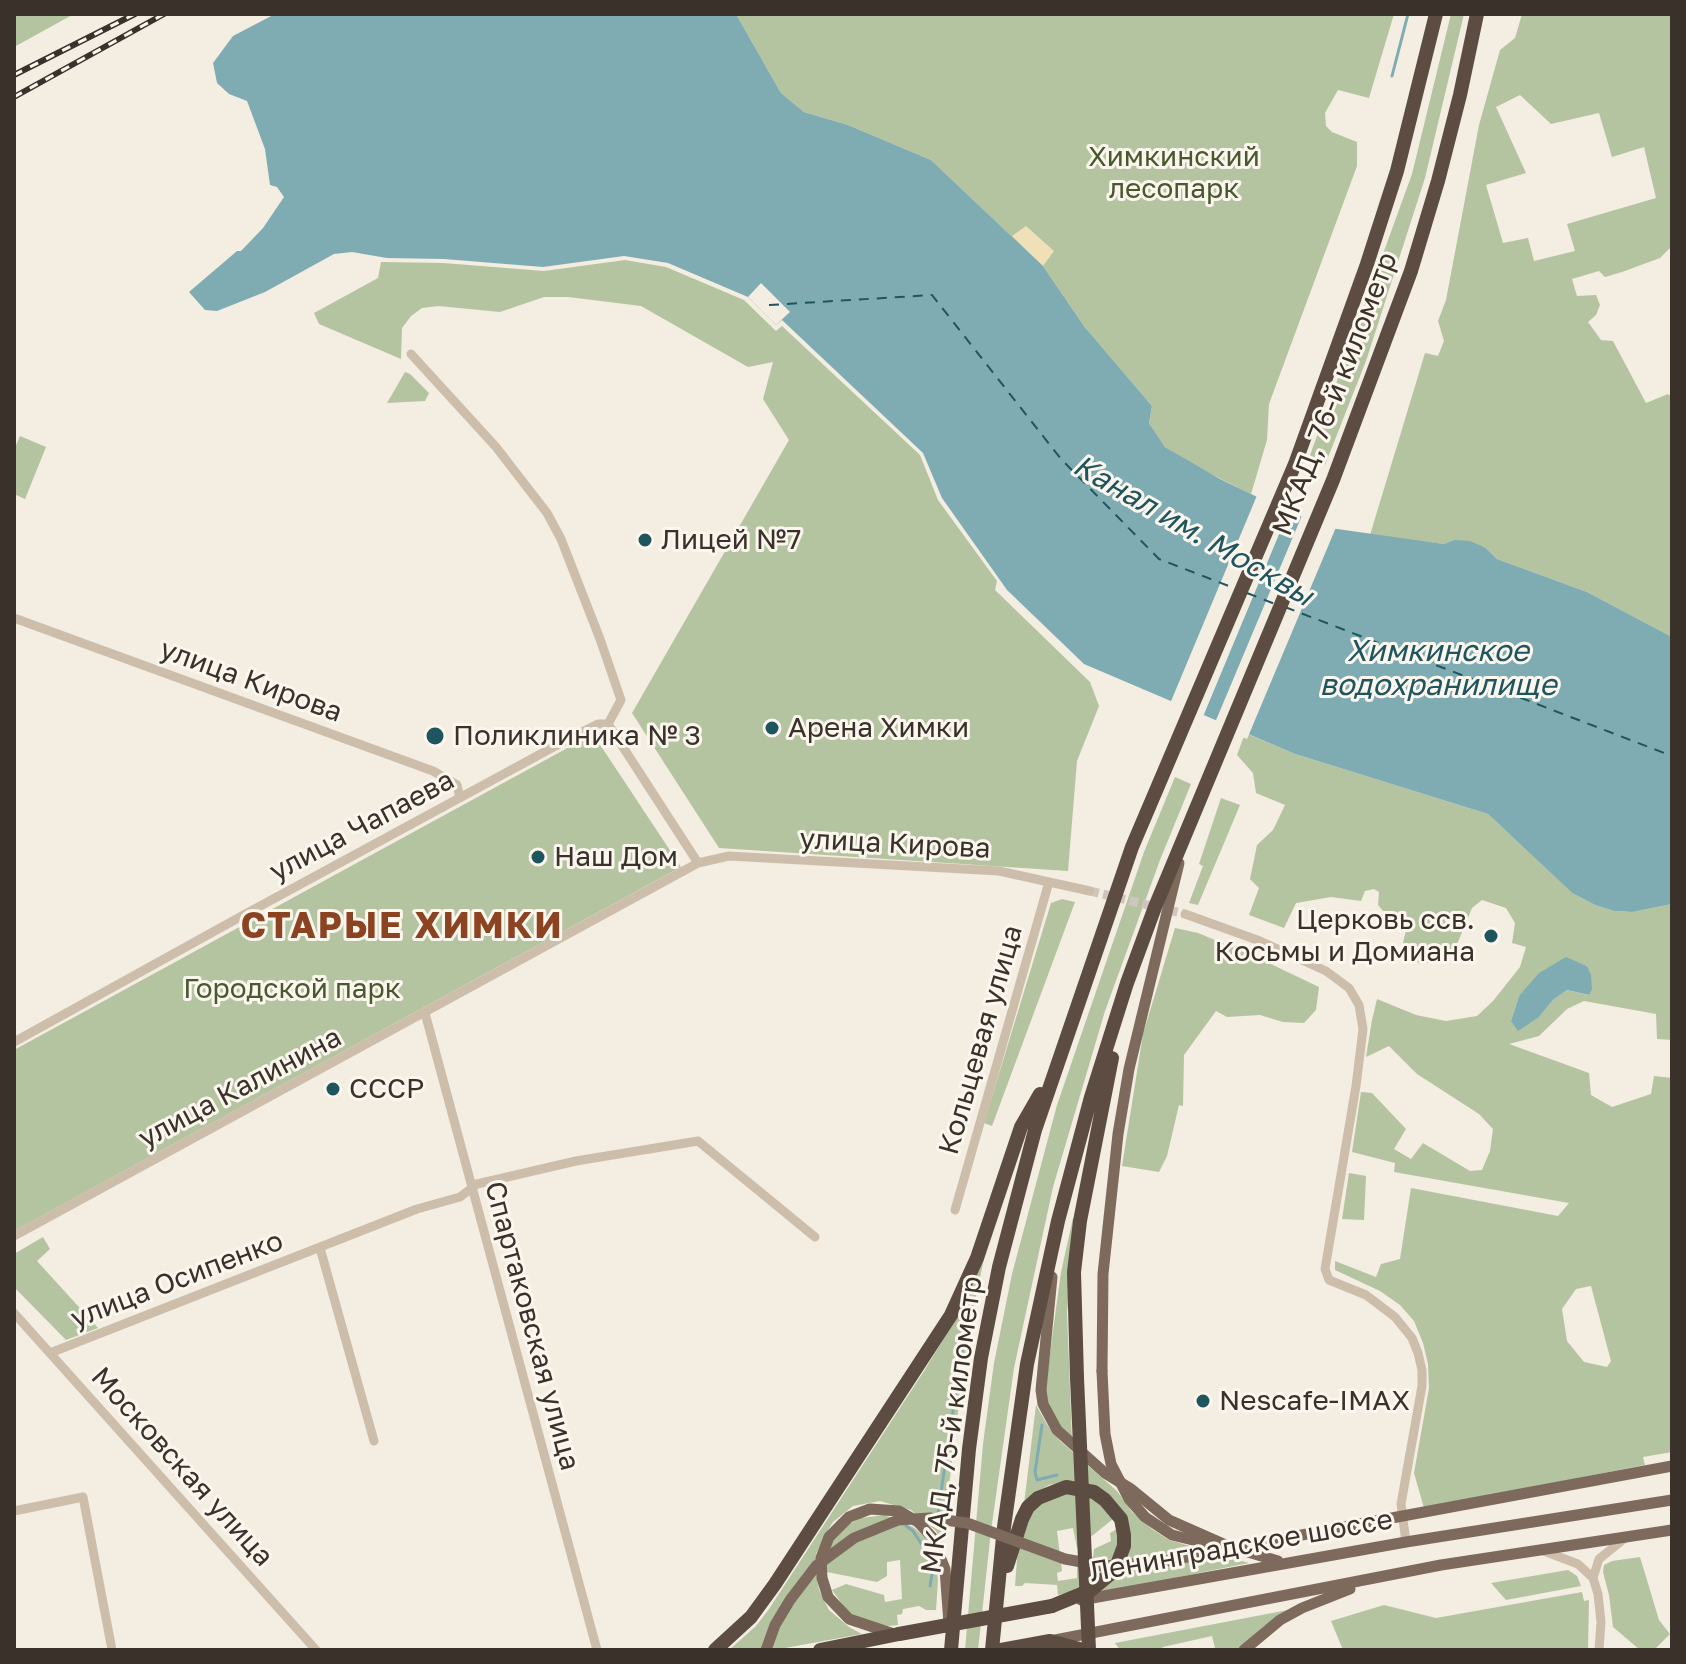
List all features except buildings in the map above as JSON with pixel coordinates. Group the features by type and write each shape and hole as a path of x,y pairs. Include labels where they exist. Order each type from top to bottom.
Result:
{"highway":[{"name":"МКАД, 76-й километр","path":"1054,1070 1132,847 1295,464 1397,171 1436,14"},
{"name":"МКАД, 76-й километр","path":"1058,1221 1091,1097 1127,983 1192,813 1333,480 1377,366 1415,256 1457,109 1477,14"},
{"path":"1089,1650 1074,1272 1080,1221 1127,983"},
{"path":"715,1650 737,1632 770,1592 951,1315 977,1258 1021,1127 1054,1070"},
{"name":"МКАД, 75-й километр","path":"951,1650 969,1449 981,1358 999,1267 1054,1070"},
{"path":"992,1650 1025,1379 1058,1221"},
{"path":"995,1609 1016,1533 1028,1507 1051,1491 1066,1487 1094,1492 1115,1509 1122,1522 1124,1546 1115,1570 1107,1579 1091,1590 1052,1606"},
{"name":"Ленинградское шоссе","path":"820,1650 1052,1606"},
{"path":"1050,1641 1083,1650"},
{"name":"Ленинградское шоссе","path":"1001,1650 1050,1641"}],"main road":[{"path":"1192,813 1146,993 1118,1134 1103,1274 1105,1434 1111,1464 1129,1499 1155,1525 1188,1540 1239,1547"},
{"path":"1058,1221 1041,1390 1048,1417 1080,1452 1169,1520 1228,1546 1287,1563"},
{"path":"766,1650 775,1625 816,1566 854,1538 898,1520 930,1518 959,1522 1065,1559 1104,1566 1166,1561 1672,1466"},
{"name":"Ленинградское шоссе","path":"1052,1606 1406,1542 1672,1500"},
{"path":"899,1634 876,1630 849,1619 834,1605 824,1587 820,1567 829,1537 849,1517 870,1509 889,1509 909,1516 926,1529 936,1545 945,1569 951,1650"},
{"name":"Ленинградское шоссе","path":"1050,1641 1383,1577 1672,1530"},
{"path":"1244,1650 1280,1620 1302,1608 1383,1577"}],"street":[{"path":"411,354 496,447 547,513 561,539 595,624 621,700 608,724 698,863"},
{"name":"улица Кирова","path":"14,618 433,771 457,785 460,798"},
{"name":"улица Чапаева","path":"14,1042 596,725 608,724"},
{"name":"улица Кирова","path":"698,863 729,856 999,871 1090,891"},
{"name":"улица Калинина","path":"14,1236 698,863"},
{"name":"Кольцевая улица","path":"955,1210 1049,882"},
{"path":"1185,914 1260,941 1326,971 1349,988 1359,1005 1363,1029 1356,1086 1325,1269 1329,1280 1366,1295 1395,1317 1412,1338 1418,1353 1422,1386 1401,1504 1406,1542"},
{"name":"Спартаковская улица","path":"425,1013 597,1650"},
{"name":"улица Осипенко","path":"50,1353 417,1209 460,1197 477,1184 576,1161 698,1141 815,1237"},
{"path":"320,1248 374,1441"},
{"name":"Московская улица","path":"14,1313 316,1650"},
{"path":"14,1511 83,1497 112,1650"},
{"path":"1593,1578 1599,1559 1625,1538"},
{"path":"1541,1550 1573,1562 1593,1578 1601,1622 1599,1650"}],"green space":[{"path":"14,14 74,14 14,47"},
{"name":"Химкинский лесопарк","path":"736,14 1394,14 1369,98 1338,90 1325,113 1326,126 1332,132 1357,142 1357,166 1269,404 1267,440 1251,494 1165,447 1149,423 1152,406 1084,326 1043,266 931,160 848,125 804,112 781,93"},
{"path":"1451,14 1464,14 1425,178 1366,361 1325,465 1309,458 1412,174"},
{"path":"1522,14 1672,14 1672,246 1660,258 1622,272 1605,277 1599,271 1572,279 1577,296 1596,295 1600,305 1596,315 1588,322 1601,340 1613,341 1646,403 1668,394 1672,397 1672,637 1587,592 1497,559 1486,548 1454,540 1444,544 1370,535 1425,353 1438,356 1444,341 1438,321 1446,300 1479,125 1500,50 1515,38","holes":["1520,95 1551,124 1599,113 1612,157 1644,147 1656,198 1567,224 1575,251 1534,261 1528,238 1503,243 1486,185 1526,173 1496,107"]},
{"path":"625,260 666,267 744,300 776,331 782,326 920,455 938,500 997,581 995,590 1090,682 1099,706 1077,761 1068,871 719,848 632,713 789,440 763,399 773,362 748,367 641,306 568,297 544,297 500,312 438,306 422,308 402,328 401,359 319,324 314,313 378,278 381,262 443,263 544,271"},
{"path":"405,372 429,393 425,401 387,403"},
{"path":"20,436 46,447 25,499 14,494 14,450"},
{"path":"1245,733 1295,754 1488,814 1572,893 1595,905 1631,912 1672,904 1672,1040 1657,1039 1656,1014 1584,1001 1567,1009 1539,1036 1509,1044 1589,1073 1591,1095 1612,1107 1651,1094 1654,1076 1672,1078 1672,1452 1643,1457 1645,1465 1424,1508 1414,1473 1429,1388 1423,1343 1414,1321 1400,1305 1380,1291 1335,1270 1335,1261 1376,1277 1381,1264 1400,1259 1411,1188 1558,1216 1569,1203 1394,1172 1395,1163 1352,1152 1361,1092 1372,1093 1406,1129 1394,1149 1411,1159 1423,1143 1470,1171 1482,1170 1490,1151 1493,1129 1479,1114 1417,1074 1389,1046 1366,1057 1372,1020 1377,999 1416,1015 1446,1021 1477,1016 1520,967 1526,947 1512,943 1515,923 1506,908 1482,900 1472,908 1453,954 1441,961 1420,964 1401,951 1409,918 1383,911 1378,905 1379,892 1374,889 1365,891 1361,901 1331,897 1296,903 1284,928 1249,915 1259,888 1250,879 1257,845 1273,830 1285,805 1256,793 1253,773 1237,755","holes":["1577,962 1587,966 1588,995 1567,990 1553,1000 1539,1017 1511,1021 1519,996","1591,1286 1611,1361 1607,1367 1584,1362 1567,1341 1562,1309 1576,1289"]},
{"name":"Городской парк","path":"593,734 681,867 14,1231 14,1050"},
{"path":"1175,777 1191,784 1105,1011 1053,1187 1014,1368 978,1650 965,1650 983,1444 994,1363 1012,1274 1057,1105 1144,852"},
{"path":"1221,798 1240,805 1198,905 1189,903 1203,866 1199,864"},
{"path":"1062,899 1075,902 992,1126 984,1123 1051,903"},
{"path":"1175,928 1198,933 1319,987 1316,1010 1304,1023 1283,1022 1260,1015 1227,1017 1216,1011 1184,1055 1183,1106 1179,1105 1167,1156 1159,1172 1122,1166 1143,1034"},
{"path":"1349,1173 1366,1176 1364,1220 1342,1219"},
{"path":"1073,1218 1067,1312 1072,1441 1059,1427 1046,1398 1046,1382 1061,1272"},
{"path":"43,1237 50,1249 37,1261 98,1328 66,1340 14,1287 14,1254"},
{"path":"985,1254 967,1339 942,1543 936,1531 911,1510 880,1501 853,1506 833,1522 826,1533 816,1554 815,1567 819,1590 829,1610 862,1634 774,1650 729,1650 756,1626 769,1609 924,1371 965,1304"},
{"path":"1036,1405 1059,1440 1117,1491 1132,1512 1152,1529 1169,1540 1249,1563 1099,1593 1119,1574 1129,1553 1130,1530 1126,1518 1099,1488 1086,1483 1071,1481 1049,1485 1024,1504"},
{"path":"1062,1492 1095,1499 1113,1519 1077,1548 1073,1528 1057,1531 1062,1571 1057,1573 1058,1581 1077,1578 1077,1566 1093,1557 1094,1549 1111,1541 1110,1533 1117,1529 1119,1540 1110,1571 1074,1592 1058,1595 1057,1585 1025,1583 1015,1586 1018,1546 1025,1523 1038,1505"},
{"path":"885,1515 913,1527 925,1537 935,1556 938,1580 936,1610 919,1606 903,1609 902,1614 897,1615 898,1625 888,1626 859,1620 848,1612 832,1590 846,1584 884,1595 885,1602 902,1599 900,1560 887,1562 887,1576 877,1582 827,1572 826,1566 827,1552 845,1526 861,1518"},
{"path":"1640,1557 1659,1620 1670,1634 1654,1650 1640,1650 1613,1627 1603,1572 1604,1565 1612,1561"},
{"path":"1568,1570 1577,1576 1581,1586 1506,1600 1491,1583"},
{"path":"1582,1592 1584,1601 1589,1600 1588,1650 1343,1650 1331,1621 1384,1605 1436,1618"},
{"path":"1293,1609 1263,1627 1238,1650 1215,1648 1212,1636 1159,1650 1120,1650 1115,1643"}],"sand":[{"path":"1026,226 1054,251 1043,266 1012,236"}],"water":[{"name":"Химкинское водохранилище","path":"275,14 736,14 781,93 804,112 848,125 931,160 1043,266 1084,326 1152,406 1149,423 1165,447 1220,479 1330,528 1444,544 1454,540 1470,541 1486,548 1497,559 1587,592 1672,637 1672,904 1632,912 1595,905 1572,893 1488,814 1295,754 1084,664 1007,590 942,498 923,453 782,320 776,325 748,297 668,263 624,256 543,267 387,258 352,252 334,254 265,292 217,311 205,310 189,292 237,251 241,251 263,228 284,197 277,187 270,185 265,149 247,101 229,94 217,83 213,63 233,36"},
{"path":"1566,957 1587,966 1592,989 1589,995 1567,990 1553,1000 1539,1017 1518,1031 1511,1021 1519,996 1539,973"}],"pier":[{"path":"761,283 790,312 776,325 748,297"},
{"path":"1258,493 1290,508 1202,719 1169,706"},
{"path":"1303,513 1337,525 1247,739 1214,725"}],"waterway":[{"path":"1392,76 1408,14"},
{"path":"936,1526 966,1323"},
{"path":"1042,1425 1035,1472 1037,1480 1057,1475"},
{"path":"906,1526 926,1551 932,1574 930,1586"}],"ferry route":[{"path":"769,305 932,295 1061,459 1159,559 1234,588"},
{"path":"1247,593 1275,604"},
{"path":"1285,607 1672,756"}],"tunnel":[{"path":"1090,891 1185,914"}],"railway":[{"path":"14,75 135,14"},
{"path":"14,97 164,14"}],"place":[{"name":"Лицей №7","path":"645,540"},
{"name":"Арена Химки","path":"772,728"},
{"name":"Поликлиника № 3","path":"435,736"},
{"name":"Наш Дом","path":"538,857"},
{"name":"Церковь ссв. Косьмы и Домиана","path":"1491,936"},
{"name":"СССР","path":"333,1089"},
{"name":"Nescafe-IMAX","path":"1203,1401"}],"district":[{"name":"СТАРЫЕ ХИМКИ","path":"402,927"}],"water label":[{"name":"Канал им. Москвы","path":"1193,531"}]}
